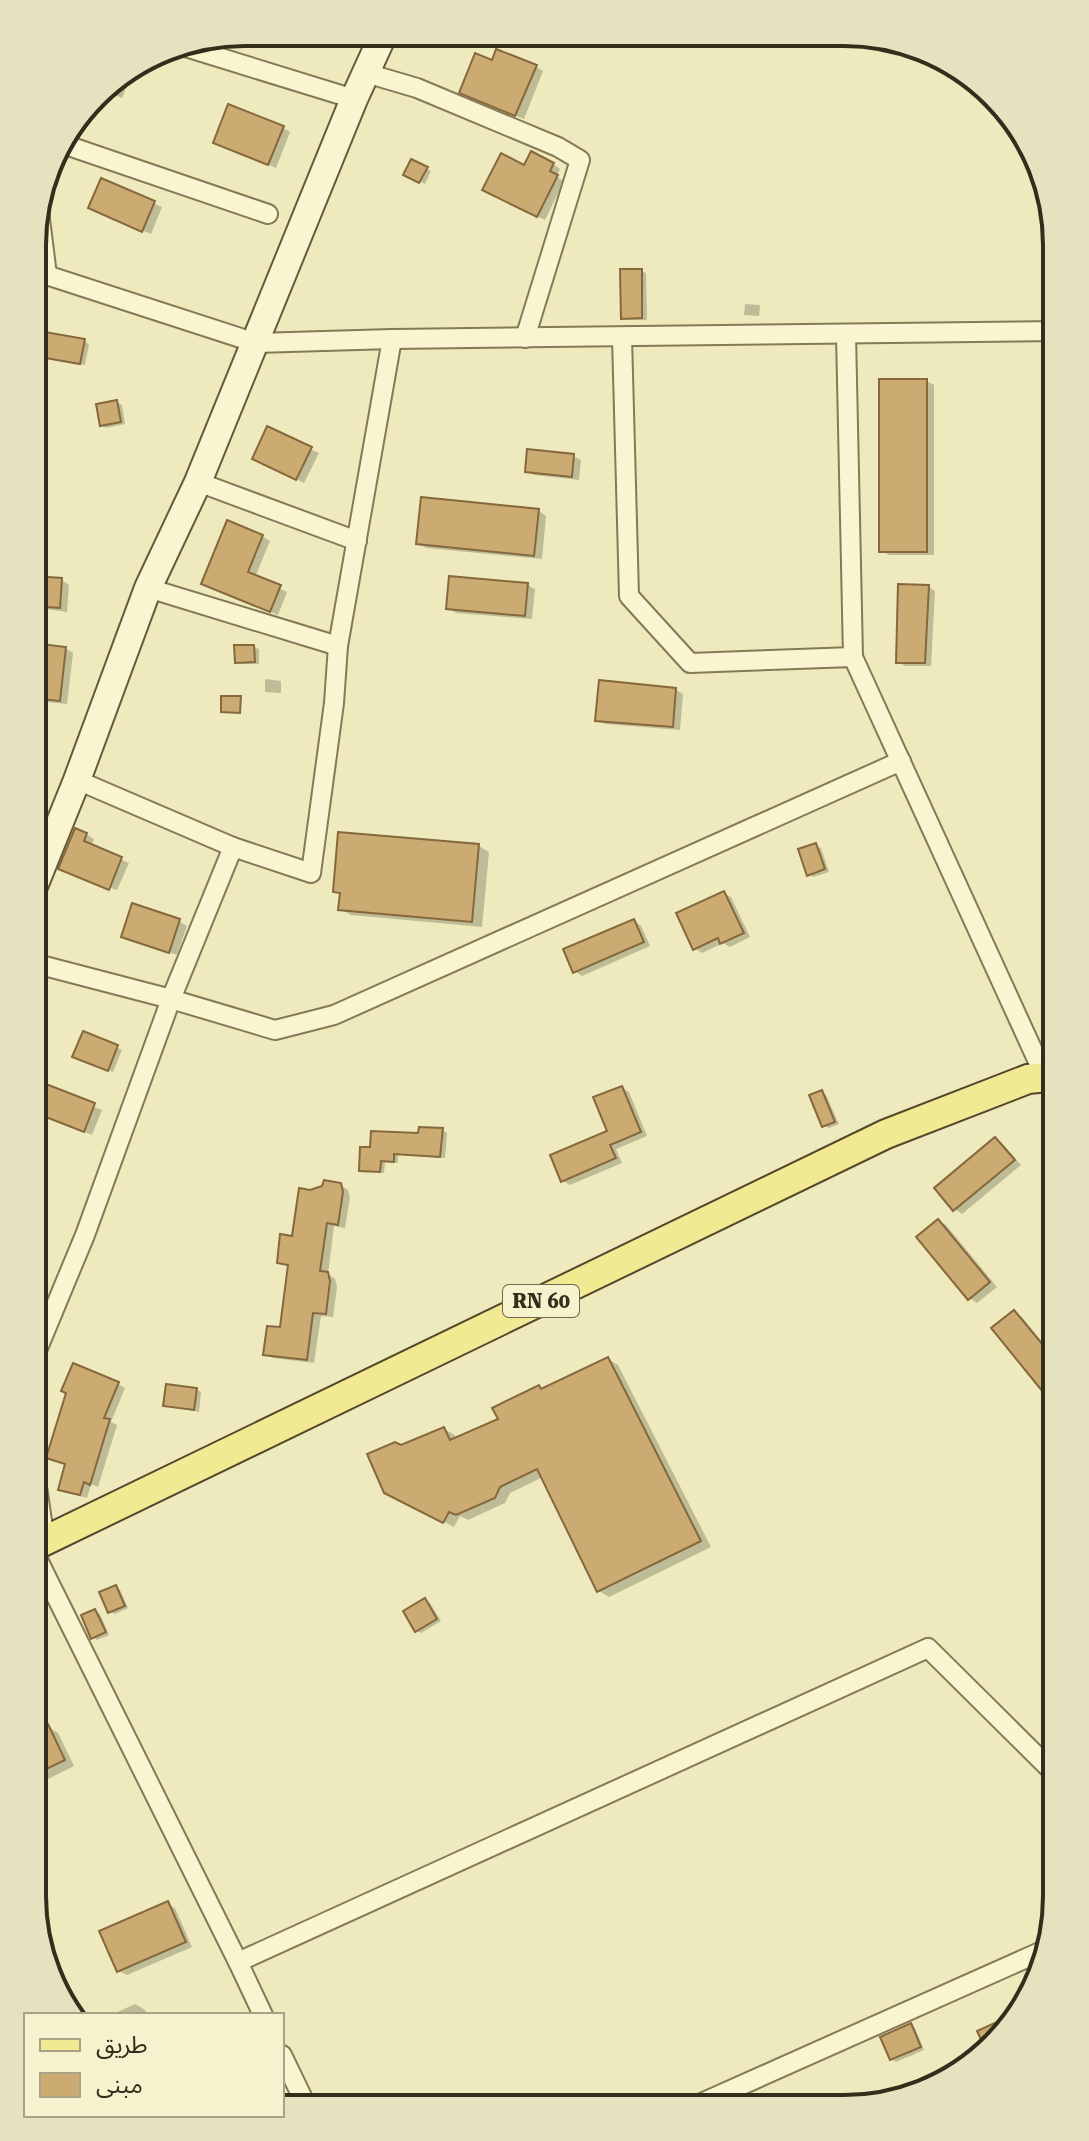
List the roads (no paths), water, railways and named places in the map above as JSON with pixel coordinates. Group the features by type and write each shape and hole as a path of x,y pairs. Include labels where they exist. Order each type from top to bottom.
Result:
{"main road":[{"path":"46,857 148,588 198,482 378,46"},
{"name":"RN 60","path":"46,1541 886,1134 1028,1079 1043,1078"}],"street":[{"path":"200,52 354,99"},
{"path":"366,73 417,88 558,147 580,160 525,338"},
{"path":"72,147 268,214"},
{"path":"46,275 256,343 1043,331"},
{"path":"846,334 853,657 1043,1060"},
{"path":"622,337 629,596 690,663 853,657"},
{"path":"77,780 233,847 311,873 334,703 338,646 392,339"},
{"path":"198,482 357,541"},
{"path":"148,588 338,646"},
{"path":"46,966 275,1030 334,1015 901,761"},
{"path":"46,1329 85,1235 171,999 233,847"},
{"path":"46,1564 262,2013"},
{"path":"238,1962 928,1648 1043,1762"},
{"path":"719,2095 1033,1955"},
{"path":"284,2059 301,2095"}]}
